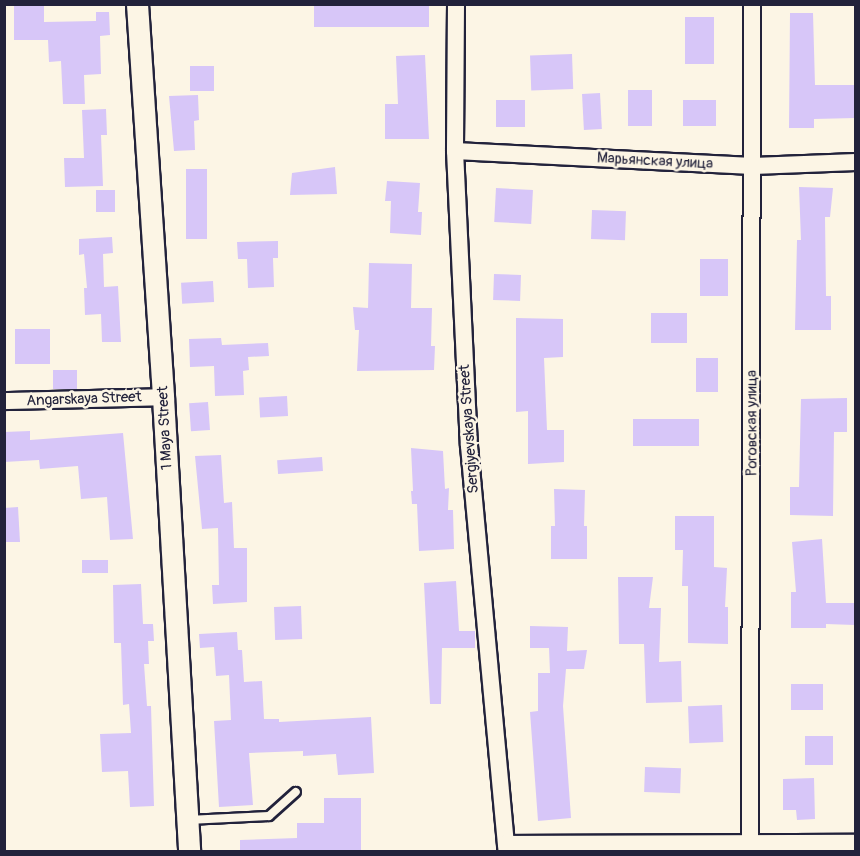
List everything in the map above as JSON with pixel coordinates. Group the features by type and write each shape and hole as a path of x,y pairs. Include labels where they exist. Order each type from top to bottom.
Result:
{"street":[{"name":"1 Maya Street","path":"137,4 163,397 189,852"},
{"name":"Sergiyevskaya Street","path":"456,4 456,151 469,446 507,848"},
{"name":"Роговская улица","path":"750,842 752,4"},
{"name":"Марьянская улица","path":"456,151 753,166 855,162"},
{"name":"Angarskaya Street","path":"4,401 163,397"},
{"path":"507,848 750,842 855,843"}],"lane":[{"path":"187,820 269,816 296,792"}],"building":[{"path":"314,4 429,4 429,27 314,27"},
{"path":"14,6 44,6 44,22 96,21 96,12 109,12 110,35 100,36 101,74 84,75 85,104 63,104 61,61 49,62 48,40 14,40"},
{"path":"790,13 813,13 815,85 855,85 855,118 814,119 814,128 789,128"},
{"path":"685,17 714,17 714,64 685,64"},
{"path":"572,54 573,89 531,90 530,55"},
{"path":"425,55 429,139 385,139 385,104 398,104 396,56"},
{"path":"190,66 214,66 214,91 190,91"},
{"path":"628,90 652,90 652,126 628,126"},
{"path":"600,93 602,129 584,130 582,94"},
{"path":"198,95 199,120 194,121 195,150 174,151 169,96"},
{"path":"496,100 525,100 525,127 496,127"},
{"path":"683,100 716,100 716,126 683,126"},
{"path":"106,109 107,135 101,135 103,186 65,187 64,158 84,158 82,110"},
{"path":"335,167 337,194 290,195 292,173"},
{"path":"186,169 207,169 207,239 186,239"},
{"path":"387,181 420,183 418,212 422,212 421,235 390,233 391,201 385,201"},
{"path":"799,187 833,188 830,217 825,217 826,296 831,296 831,330 795,330 797,240 801,240"},
{"path":"496,188 533,190 531,224 494,222"},
{"path":"96,190 115,190 115,212 96,212"},
{"path":"592,210 626,211 625,240 591,239"},
{"path":"112,237 113,253 103,254 104,287 118,286 121,342 102,342 101,314 85,315 84,288 87,288 84,254 79,255 79,239"},
{"path":"278,241 278,258 273,258 274,287 248,288 247,259 238,259 237,242"},
{"path":"700,259 728,259 728,296 700,296"},
{"path":"369,263 412,264 411,308 432,308 431,346 435,346 434,370 357,371 359,330 355,330 353,307 368,308"},
{"path":"494,274 521,275 520,301 493,300"},
{"path":"213,281 214,302 182,304 181,283"},
{"path":"651,313 687,313 687,343 651,343"},
{"path":"516,318 563,319 563,357 544,358 547,430 564,430 564,462 528,464 528,411 516,412"},
{"path":"15,329 50,329 50,364 15,364"},
{"path":"221,338 222,345 268,343 269,356 248,357 249,370 243,371 244,395 215,396 214,366 190,367 189,339"},
{"path":"696,358 718,358 718,392 696,392"},
{"path":"53,370 77,370 77,389 53,389"},
{"path":"287,396 288,416 260,417 259,397"},
{"path":"847,398 847,432 834,432 833,516 790,515 790,487 799,487 801,399"},
{"path":"208,402 210,430 191,431 189,403"},
{"path":"633,419 699,419 699,446 633,446"},
{"path":"30,431 30,440 123,433 133,539 110,540 107,497 81,499 78,466 40,469 39,460 4,462 4,432"},
{"path":"411,448 443,451 445,489 449,488 448,510 453,510 454,549 419,551 417,504 412,504"},
{"path":"221,455 224,503 232,502 234,548 247,548 247,602 213,604 212,585 219,585 218,528 202,529 195,456"},
{"path":"322,457 323,471 278,474 277,460"},
{"path":"554,489 585,490 584,526 587,526 587,559 551,559 551,526 555,526"},
{"path":"18,507 20,542 4,542 4,508"},
{"path":"675,516 714,516 714,567 727,568 725,607 728,607 728,644 688,643 688,586 682,586 683,550 675,550"},
{"path":"822,539 826,603 855,603 855,625 826,624 826,628 791,628 791,592 796,592 792,542"},
{"path":"82,560 108,560 108,573 82,573"},
{"path":"618,577 653,577 649,608 661,608 659,662 681,661 682,702 646,703 644,644 619,644"},
{"path":"456,581 459,631 475,631 475,648 442,648 441,704 430,704 424,583"},
{"path":"141,584 143,624 153,624 154,641 148,641 149,664 144,664 147,706 151,706 154,806 130,807 128,771 102,772 100,734 131,733 129,704 123,705 121,643 114,643 113,585"},
{"path":"301,606 302,639 275,640 274,607"},
{"path":"530,626 568,627 567,651 587,650 584,669 566,669 563,706 571,818 538,821 530,712 538,711 538,673 550,673 549,648 530,648"},
{"path":"237,632 238,650 242,650 244,682 262,681 264,719 279,719 279,722 371,717 374,773 338,775 336,754 303,756 303,751 249,753 253,805 219,807 214,721 231,720 229,675 216,676 214,647 200,648 199,634"},
{"path":"791,684 823,684 823,710 791,710"},
{"path":"722,705 723,742 689,743 688,706"},
{"path":"805,736 833,736 833,765 805,765"},
{"path":"645,767 681,768 680,793 644,792"},
{"path":"814,778 815,819 797,820 796,810 783,810 783,779"},
{"path":"324,798 361,798 361,852 240,852 240,840 297,838 297,823 324,823"}]}
